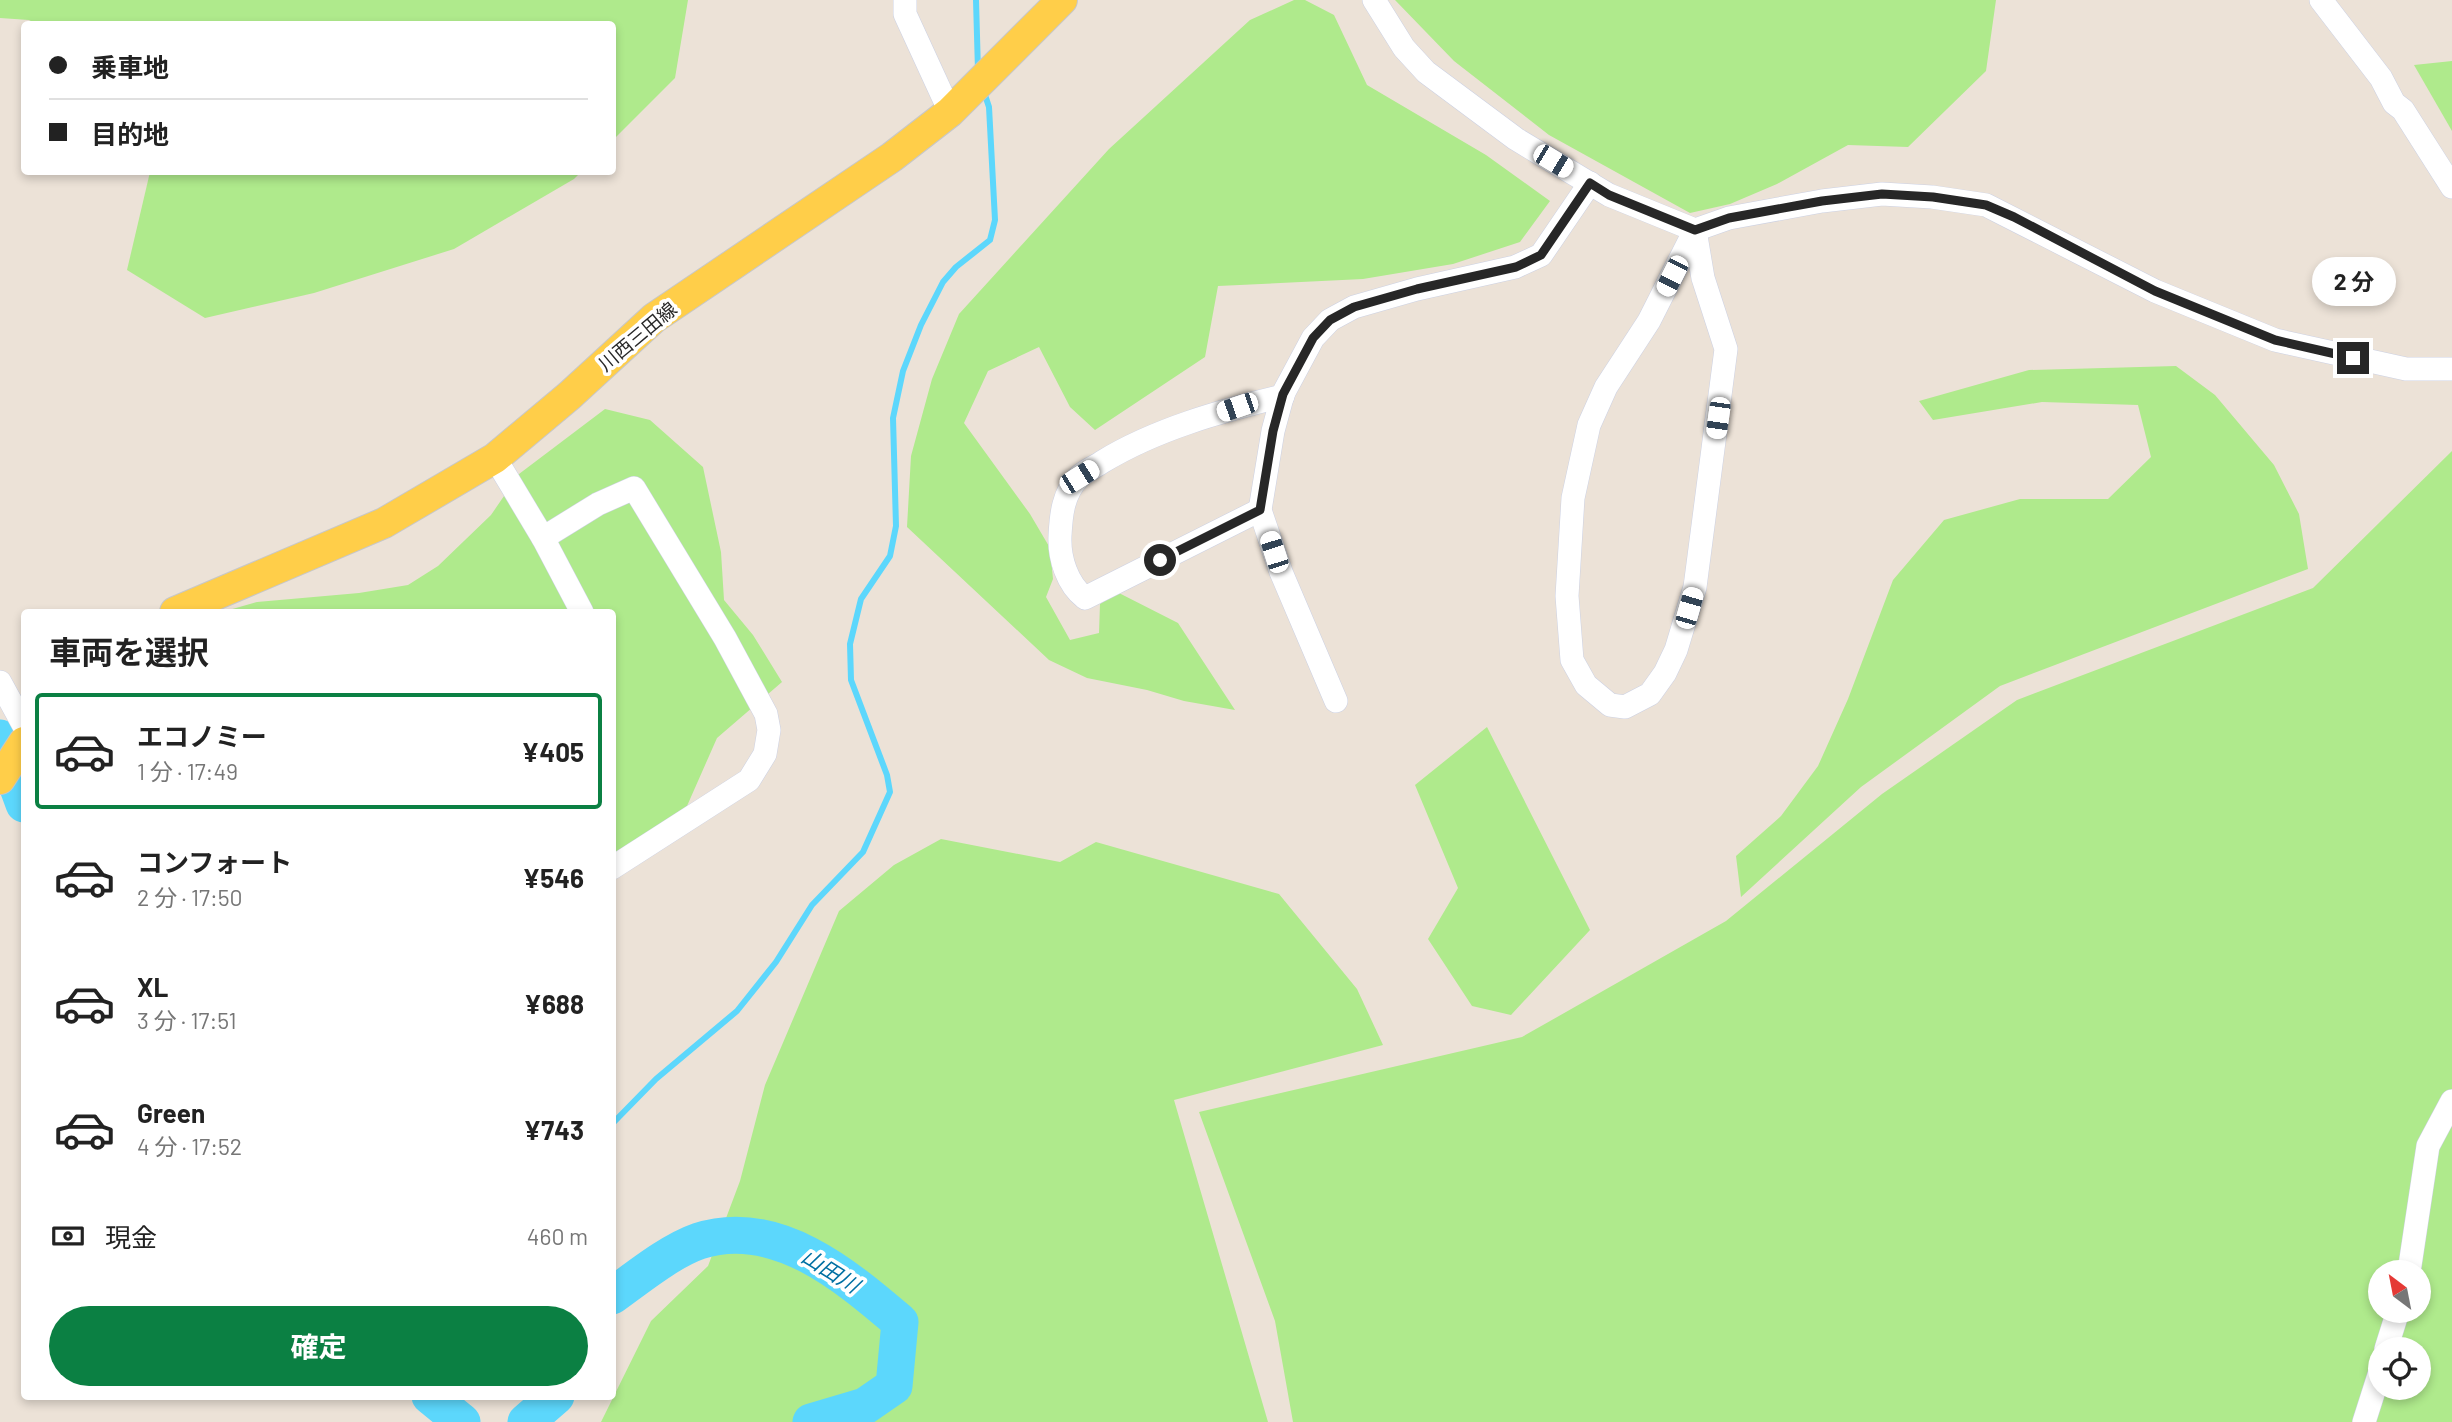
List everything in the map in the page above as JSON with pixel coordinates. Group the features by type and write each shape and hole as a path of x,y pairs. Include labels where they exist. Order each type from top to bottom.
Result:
{"main road":[{"name":"川西三田線","path":"182,609 384,523 495,458 569,396 654,318 892,157 968,93 1062,0"},
{"path":"0,779 21,742"}],"street":[{"path":"905,0 905,15 968,93"},
{"path":"1374,0 1404,48 1426,72 1516,139 1609,195 1695,230 1729,218 1822,201 1882,194 1933,197 1986,205 2155,291 2275,340 2406,369 2452,369"},
{"path":"2321,0 2381,78 2394,103 2403,110 2452,187"},
{"path":"1336,701 1280,572 1260,510 1273,431 1283,396 1313,338 1330,320 1354,307 1417,289 1516,267 1541,255 1590,183"},
{"path":"1695,230 1703,278 1726,349 1695,587 1676,650 1665,673 1650,694 1625,707 1610,705 1586,685 1572,660 1567,596 1573,498 1589,425 1606,387 1649,321 1695,230"},
{"path":"1260,510 1085,598 1073,589 1060,551 1062,505 1079,477 1113,456 1161,433 1237,407 1283,396"},
{"path":"495,458 543,538 580,609"},
{"path":"543,538 597,504 634,488 725,638 766,714 769,730 765,754 749,780 616,865"},
{"path":"0,682 21,737"},
{"path":"2411,1260 2428,1146 2452,1101"},
{"path":"2364,1422 2371,1400"}],"green space":[{"path":"0,0 688,0 675,78 616,137 616,21 31,21 0,18"},
{"path":"1294,0 1305,0 1334,15 1367,85 1486,155 1550,201 1520,242 1453,264 1363,279 1218,286 1205,357 1095,430 1070,407 1039,347 988,371 964,423 1030,514 1050,548 1053,579 1046,597 1070,640 1099,633 1100,604 1117,592 1178,623 1235,710 1087,678 1049,660 907,527 911,456 932,379 959,314 1109,149 1250,20"},
{"path":"1395,0 1996,0 1986,71 1908,147 1848,145 1777,184 1730,204 1690,213 1549,135 1454,61"},
{"path":"2452,61 2452,131 2414,65"},
{"path":"149,175 578,175 454,249 314,293 205,318 127,270"},
{"path":"2176,366 2215,395 2274,465 2299,514 2308,569 2000,686 1861,787 1741,897 1736,856 1781,816 1818,766 1848,699 1893,580 1944,520 2020,499 2108,499 2151,457 2138,405 2042,402 1933,420 1919,401 2029,370"},
{"path":"605,409 650,420 703,467 721,552 724,600 753,635 782,682 717,738 687,806 616,873 616,609 232,609 257,602 359,593 408,585 438,566 491,515 519,474"},
{"path":"2452,451 2452,1422 1293,1422 1275,1321 1199,1112 1522,1037 1726,921 1882,794 2017,700 2313,588"},
{"path":"1487,727 1590,930 1511,1015 1472,1006 1428,939 1458,888 1415,785"},
{"path":"941,839 1060,862 1096,842 1279,894 1357,989 1383,1045 1174,1100 1268,1422 601,1422 612,1400 616,1400 616,1392 651,1321 708,1266 740,1181 765,1085 839,911 894,865"}],"waterway":[{"path":"976,0 978,71"},
{"path":"616,1120 656,1079 737,1011 776,962 812,905 863,852 890,792 887,775 851,680 850,644 861,599 890,556 896,526 893,418 903,371 921,325 943,282 956,267 990,240 995,220 989,107 984,92"},
{"name":"山田川","path":"0,738 21,796"},
{"name":"山田川","path":"616,1293 688,1245 728,1235 755,1237 782,1244 833,1270 900,1322 894,1386 865,1406 811,1422"},
{"name":"山田川","path":"435,1400 462,1422"},
{"name":"山田川","path":"526,1422 551,1400"}],"route":[{"path":"1160,560 1260,510 1273,431 1283,394 1313,338 1330,320 1354,307 1417,289 1516,267 1541,255 1590,183 1609,195 1695,230 1729,218 1822,201 1882,194 1933,197 1986,205 2155,291 2275,340 2353,358"}]}
